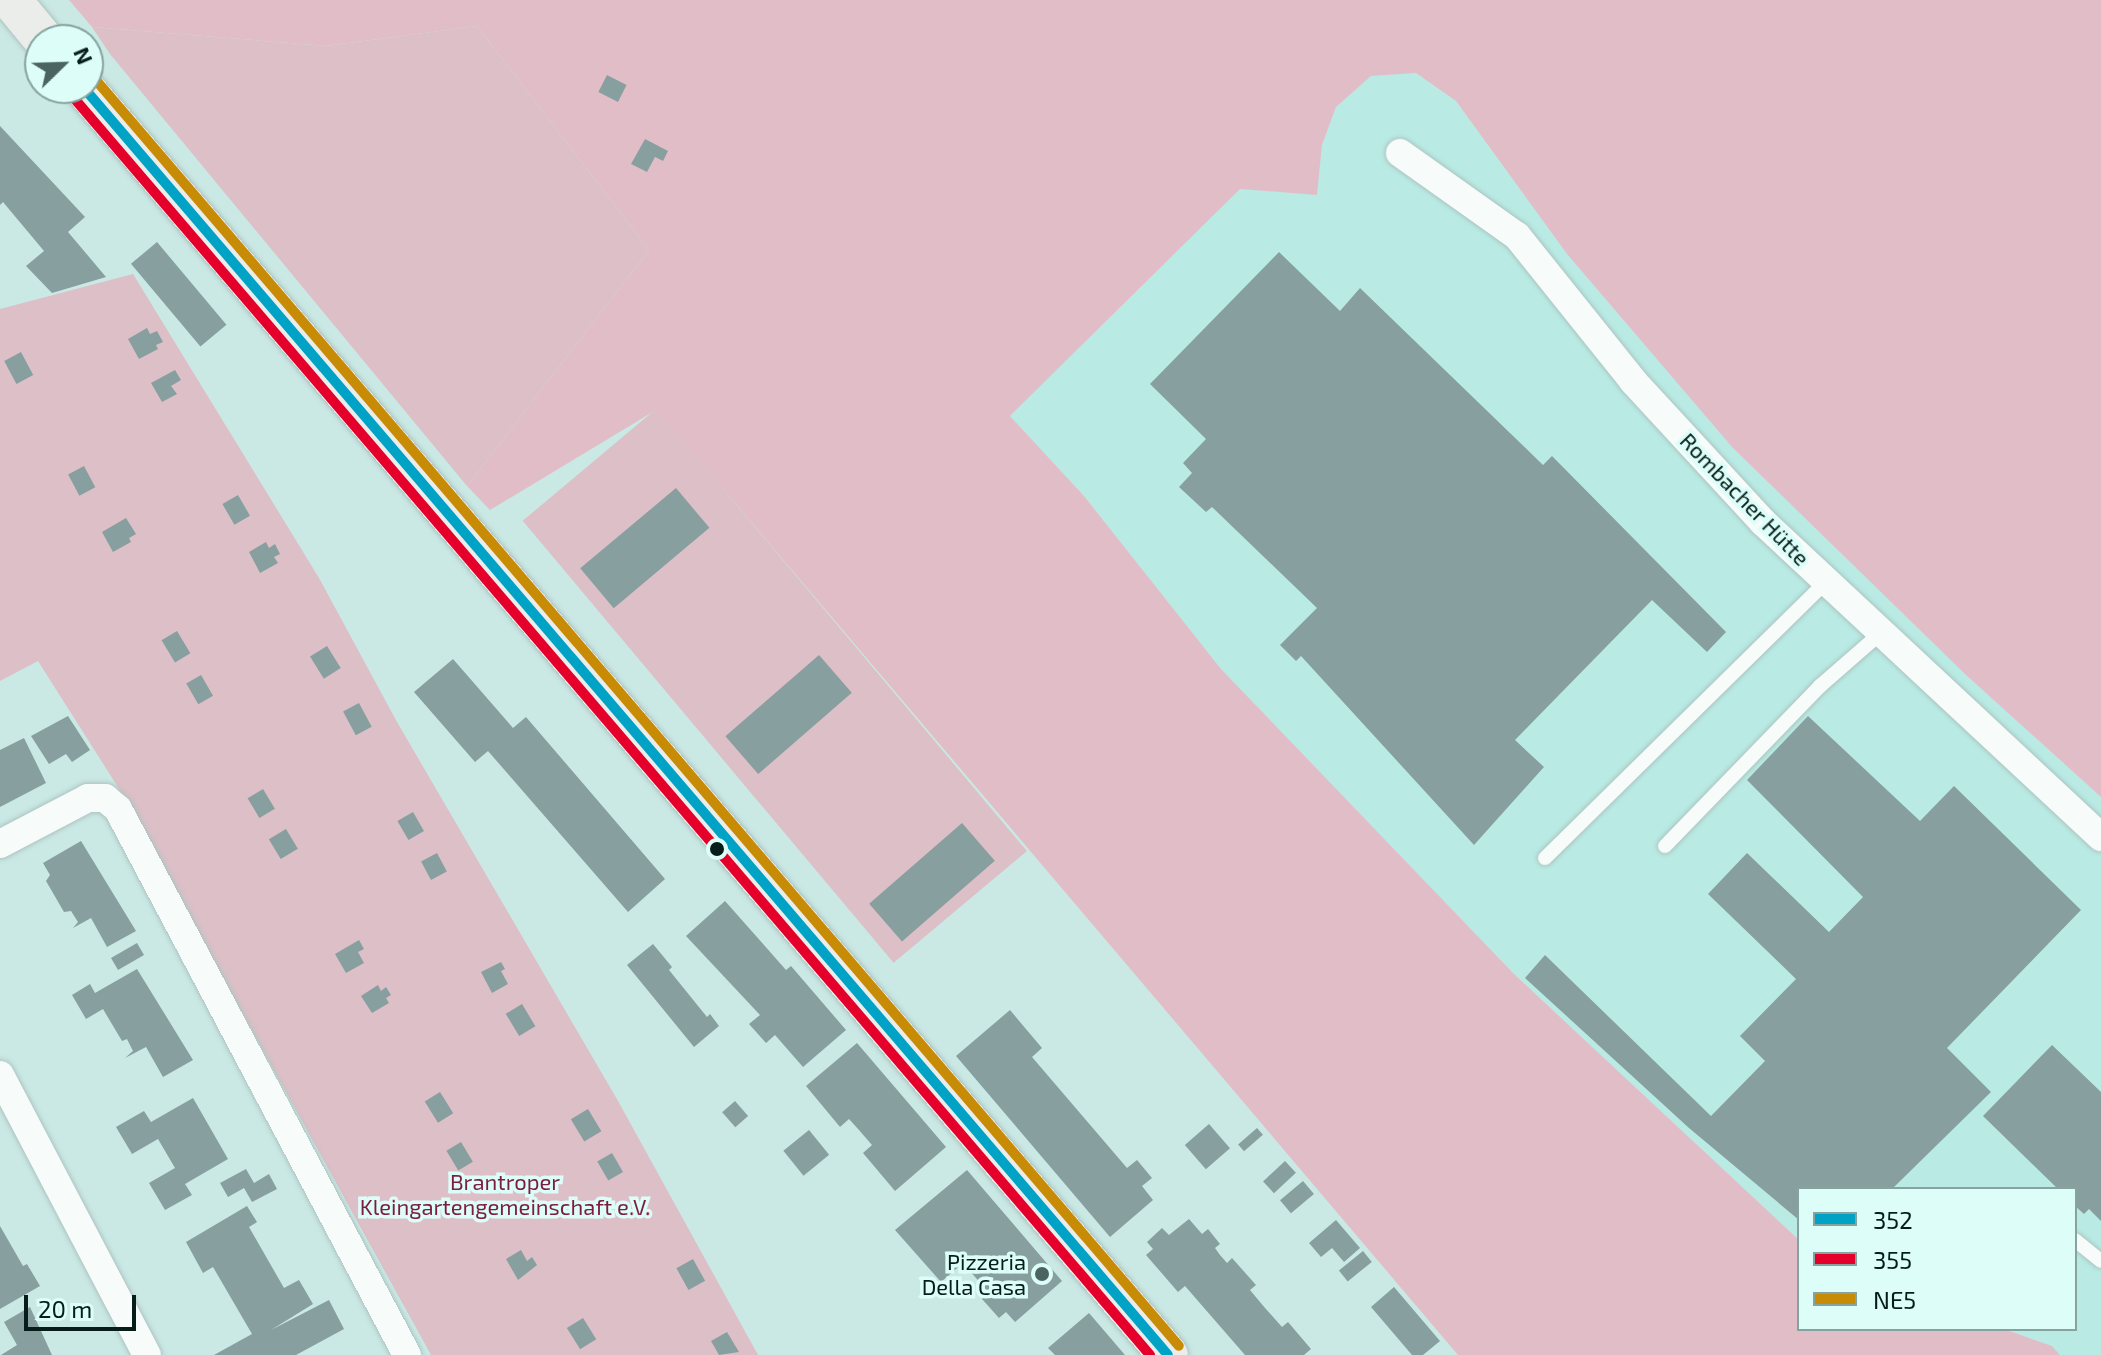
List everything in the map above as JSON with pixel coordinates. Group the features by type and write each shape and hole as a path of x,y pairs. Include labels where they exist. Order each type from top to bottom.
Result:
{"street":[{"path":"11,0 31,24"},
{"path":"98,104 1168,1355"},
{"name":"Rombacher Hütte","path":"1400,153 1517,236 1633,381 1763,522 2101,837"},
{"path":"0,844 88,798 105,798 118,809 407,1355"},
{"path":"0,1075 147,1355"}],"lane":[{"path":"1545,858 1827,581"},
{"path":"1665,846 1820,686 1882,632"},
{"path":"2077,1242 2101,1261"}],"shaded area":[{"path":"69,0 2101,0 2101,797 1965,674 1732,447 1567,254 1456,101 1416,73 1371,76 1336,107 1322,145 1317,195 1240,189 1010,416 1084,496 1221,669 1514,974 1797,1238 1797,1331 2010,1331 2052,1346 2060,1355 1458,1355 656,410 490,510 467,486 649,250 477,26 326,46 104,28 104,24 89,24"},
{"path":"1416,73 1456,101 1567,254 1732,447 1965,674 2101,797 2101,1355 2060,1355 2052,1346 2010,1331 2077,1331 2077,1187 1797,1187 1797,1238 1514,974 1221,669 1084,496 1010,416 1240,189 1317,194 1322,145 1336,107 1371,76"}],"green space":[{"path":"477,26 649,250 467,486 110,54 104,45 104,28 326,46"},
{"name":"Brantroper Kleingartengemeinschaft e.V.","path":"133,274 319,578 397,722 618,1101 758,1355 431,1355 116,784 38,661 0,681 0,309"},
{"path":"656,409 1027,851 894,963 523,521"}],"building":[{"path":"607,75 627,85 618,102 598,92"},
{"path":"0,126 85,217 68,232 106,277 52,293 26,266 44,251 3,202 0,205"},
{"path":"645,139 668,151 663,161 655,157 647,172 631,164"},
{"path":"157,242 226,325 200,347 131,264"},
{"path":"1279,252 1340,311 1360,288 1543,465 1552,456 1726,632 1707,652 1652,600 1515,740 1544,767 1474,845 1301,656 1296,661 1280,645 1317,608 1212,507 1206,512 1179,487 1192,473 1183,463 1206,439 1150,384"},
{"path":"147,328 150,334 157,331 163,342 156,345 158,349 139,359 128,339"},
{"path":"21,352 33,375 16,384 4,361"},
{"path":"175,370 181,380 171,386 177,394 162,402 151,383"},
{"path":"84,466 95,487 79,496 68,474"},
{"path":"676,488 709,528 614,608 580,568"},
{"path":"238,495 250,516 234,525 222,504"},
{"path":"126,518 136,534 129,538 131,542 113,552 102,532"},
{"path":"266,542 269,548 275,544 280,554 274,557 278,563 260,573 249,552"},
{"path":"177,631 190,653 175,663 162,640"},
{"path":"327,646 341,668 324,679 310,657"},
{"path":"819,655 852,693 758,774 725,736"},
{"path":"453,659 513,728 526,717 665,879 628,912 488,751 475,762 414,692"},
{"path":"201,675 213,696 198,704 186,684"},
{"path":"359,703 372,727 356,735 343,711"},
{"path":"68,716 90,750 72,762 66,754 49,764 31,736"},
{"path":"1808,716 1920,821 1954,786 2081,910 1947,1048 1991,1092 1894,1187 1797,1187 1797,1218 1689,1128 1525,978 1545,955 1711,1116 1765,1061 1740,1036 1796,979 1708,894 1747,853 1829,932 1863,897 1747,780"},
{"path":"24,738 46,783 0,807 0,750"},
{"path":"263,789 275,809 259,818 248,798"},
{"path":"413,812 424,831 408,840 397,821"},
{"path":"962,823 995,861 902,941 869,904"},
{"path":"286,829 298,849 281,859 269,839"},
{"path":"81,841 136,931 107,947 91,918 73,928 78,922 71,911 64,912 46,881 50,875 43,863"},
{"path":"437,853 447,872 431,880 421,861"},
{"path":"725,901 786,970 791,966 846,1030 803,1067 775,1035 766,1043 749,1024 760,1015 686,936"},
{"path":"359,940 364,949 358,952 364,963 346,973 335,954"},
{"path":"137,943 144,955 118,970 111,958"},
{"path":"653,944 672,967 669,970 707,1017 710,1014 719,1026 694,1047 627,965"},
{"path":"501,962 505,969 501,971 508,984 492,993 481,972"},
{"path":"137,969 193,1060 163,1077 146,1047 125,1058 133,1051 127,1039 122,1041 103,1009 86,1019 72,995 90,984 95,993"},
{"path":"378,985 381,991 386,987 391,995 386,998 389,1003 372,1013 361,996"},
{"path":"522,1004 535,1026 519,1036 506,1014"},
{"path":"1010,1010 1042,1048 1032,1057 1127,1168 1137,1160 1152,1178 1142,1186 1153,1200 1110,1237 956,1056"},
{"path":"857,1043 946,1147 895,1191 863,1153 872,1145 849,1119 840,1127 806,1086"},
{"path":"2052,1045 2101,1092 2101,1221 2089,1209 2084,1214 2077,1208 2077,1187 2056,1187 1983,1116"},
{"path":"440,1092 453,1113 438,1123 425,1102"},
{"path":"193,1098 228,1159 185,1184 192,1195 165,1210 149,1183 175,1168 158,1139 132,1154 116,1127 144,1111 151,1122"},
{"path":"735,1101 748,1116 735,1127 722,1112"},
{"path":"588,1109 601,1131 584,1142 571,1119"},
{"path":"1209,1124 1230,1148 1206,1169 1185,1145"},
{"path":"1257,1128 1263,1135 1244,1151 1238,1144"},
{"path":"809,1130 829,1155 803,1176 783,1151"},
{"path":"461,1142 473,1162 458,1170 446,1151"},
{"path":"612,1153 623,1172 608,1181 597,1162"},
{"path":"1285,1161 1296,1173 1274,1193 1263,1181"},
{"path":"246,1169 254,1183 269,1174 277,1189 252,1202 244,1188 228,1197 220,1183"},
{"path":"967,1170 1062,1281 1015,1322 1006,1312 999,1318 982,1299 989,1293 963,1263 941,1282 895,1230"},
{"path":"1303,1181 1314,1194 1291,1213 1280,1200"},
{"path":"247,1206 257,1222 249,1227 284,1288 299,1280 313,1304 271,1330 329,1300 344,1329 296,1355 214,1355 252,1334 213,1267 203,1273 186,1242"},
{"path":"1189,1219 1202,1234 1208,1229 1220,1244 1215,1248 1220,1255 1227,1263 1232,1258 1256,1285 1250,1290 1265,1308 1282,1327 1288,1322 1311,1349 1304,1355 1245,1355 1185,1286 1178,1292 1146,1255 1153,1249 1147,1242 1162,1228 1169,1235"},
{"path":"1336,1220 1360,1248 1344,1262 1332,1248 1321,1257 1309,1243"},
{"path":"0,1226 23,1266 27,1264 40,1286 0,1309"},
{"path":"521,1250 527,1261 532,1257 537,1265 518,1280 506,1259"},
{"path":"1363,1251 1372,1262 1348,1281 1339,1271"},
{"path":"693,1259 705,1281 689,1290 676,1268"},
{"path":"1394,1287 1440,1341 1423,1355 1412,1355 1371,1307"},
{"path":"30,1307 52,1355 1,1355 17,1345 4,1322"},
{"path":"1089,1313 1125,1355 1055,1355 1048,1348"},
{"path":"583,1318 596,1339 580,1349 567,1328"},
{"path":"727,1332 739,1352 719,1355 711,1341"}],"transit line":[{"name":"NE5","path":"104,90 1179,1346"},
{"name":"355","path":"79,104 1150,1355"},
{"name":"352","path":"98,104 1168,1355"}],"place":[{"name":"Pizzeria Della Casa","path":"1042,1274"}]}
